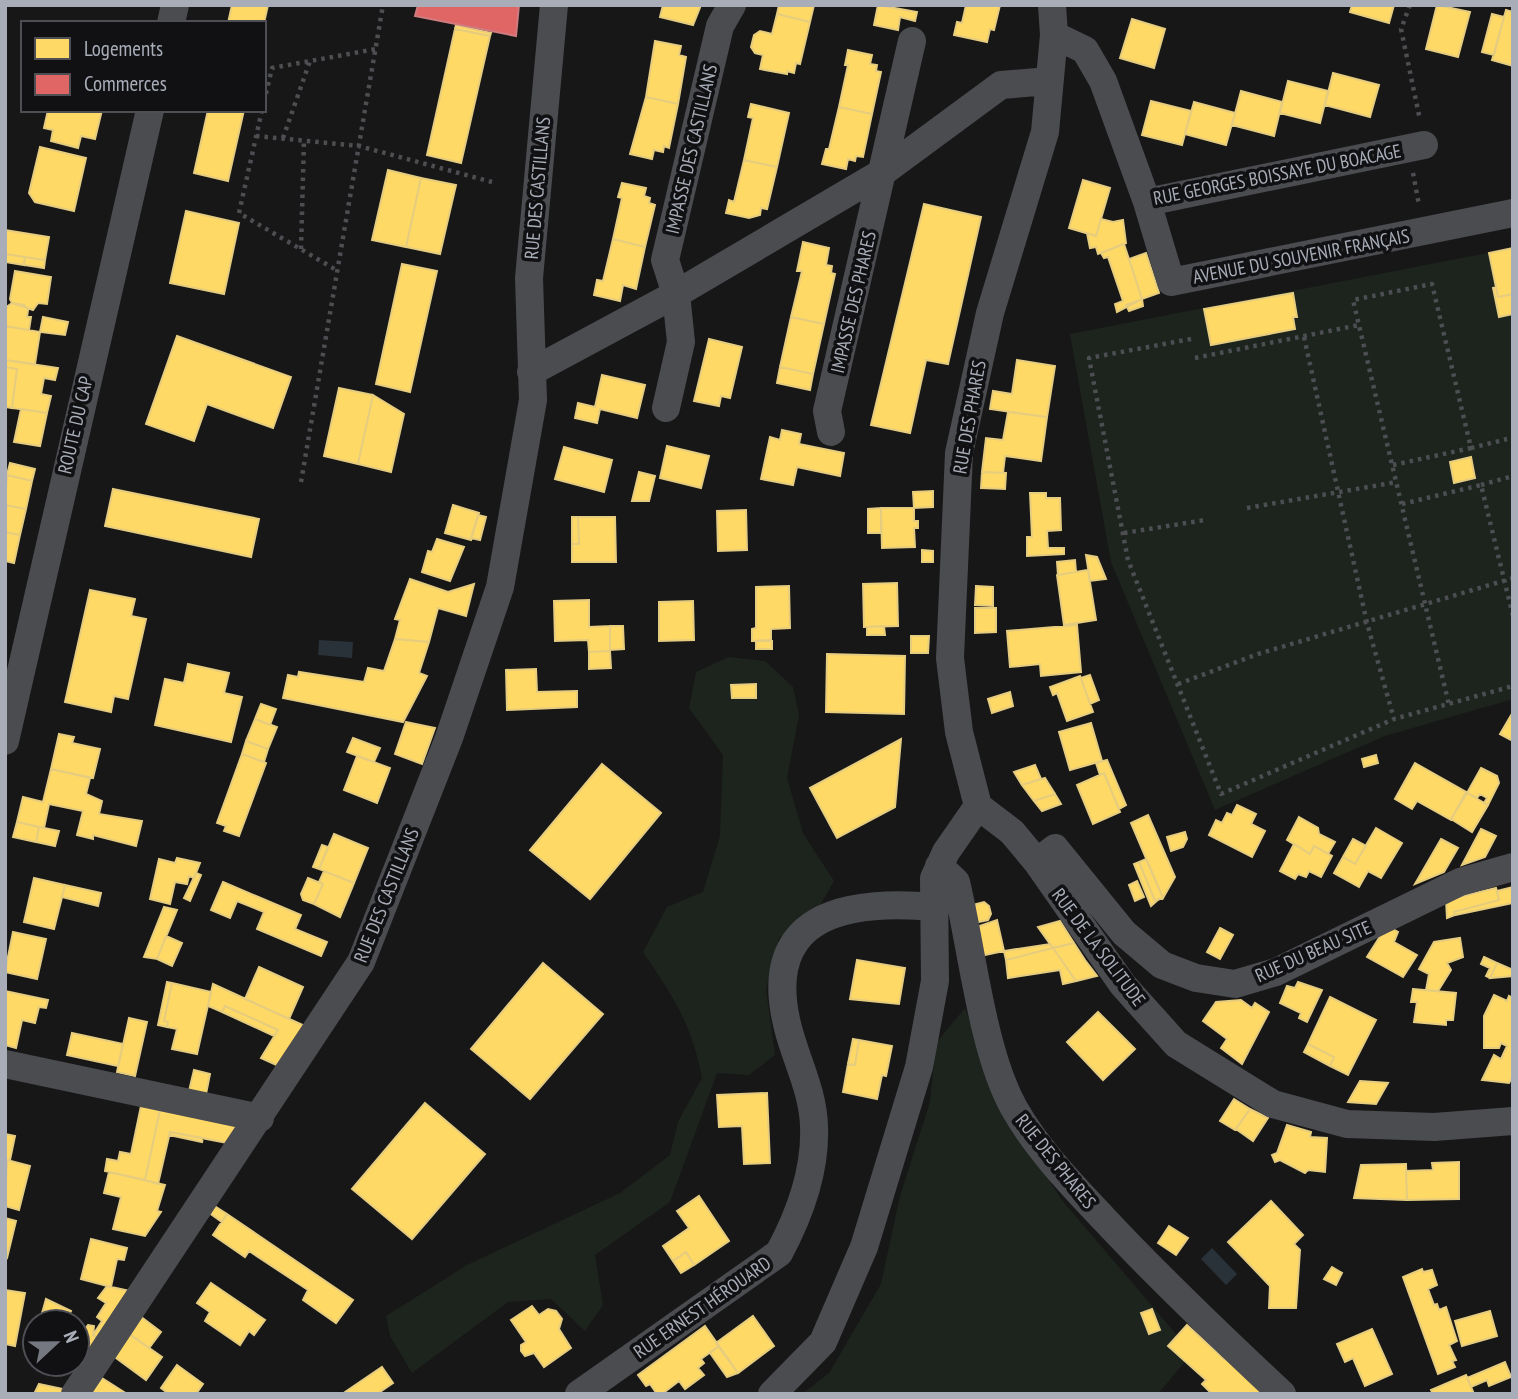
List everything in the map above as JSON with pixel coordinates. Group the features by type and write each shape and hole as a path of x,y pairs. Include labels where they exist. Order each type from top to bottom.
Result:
{"street":[{"name":"RUE DES CASTILLANS","path":"75,1394 361,962 449,738 500,587 533,400 529,278 554,5"},
{"name":"IMPASSE DES CASTILLANS","path":"676,294 665,260 720,26 732,5"},
{"path":"1052,5 1054,35"},
{"name":"RUE DES PHARES","path":"978,806 959,732 950,658 959,453 989,313 1045,132 1054,35"},
{"name":"RUE GEORGES BOISSAYE DU BOACAGE","path":"1054,35 1085,50 1103,81 1147,202 1416,146"},
{"path":"883,172 912,41"},
{"path":"531,372 676,294 883,172 1001,85 1049,81"},
{"name":"ROUTE DU CAP","path":"5,741 150,112"},
{"name":"IMPASSE DES PHARES","path":"831,432 827,411 883,172"},
{"name":"AVENUE DU SOUVENIR FRANÇAIS","path":"1147,202 1171,282 1513,212"},
{"path":"666,408 681,342 676,294"},
{"path":"772,1394 823,1342 864,1247 919,1068 935,981 934,878 978,806"},
{"name":"RUE DE LA SOLITUDE","path":"978,806 1012,832 1037,862 1123,985 1176,1044 1273,1104 1347,1124 1434,1127 1513,1121"},
{"name":"RUE DU BEAU SITE","path":"1037,862 1055,848 1124,933 1162,965 1196,978 1235,984 1276,972 1460,882 1513,867"},
{"name":"RUE DES PHARES","path":"939,866 956,882 993,1054 1013,1107 1041,1147 1081,1195 1170,1290 1282,1394"},
{"name":"RUE ERNEST HÉROUARD","path":"579,1394 779,1253 797,1220 809,1180 814,1126 806,1080 788,1028 782,965 800,935 824,916 848,909 876,906 934,907"},
{"path":"5,1064 260,1118"}],"path":[{"path":"301,482 383,5"},
{"path":"1410,5 1401,29 1424,232"},
{"path":"266,94 272,68 376,49"},
{"path":"283,138 310,61"},
{"path":"262,112 239,213 338,271"},
{"path":"256,136 359,146 492,182"},
{"path":"301,249 304,140"},
{"path":"1449,705 1353,300 1432,284 1471,448"},
{"path":"1195,358 1359,325"},
{"path":"1304,337 1367,623 1394,719"},
{"path":"1191,339 1089,358 1128,560 1221,794 1394,719 1513,686"},
{"path":"1393,465 1507,439"},
{"path":"1402,504 1513,475"},
{"path":"1247,508 1397,482"},
{"path":"1481,485 1513,616"},
{"path":"1124,533 1205,520"},
{"path":"1178,684 1258,654 1513,578"}],"shaded area":[{"path":"1513,248 1513,699 1385,736 1215,810 1111,562 1070,334"},
{"path":"319,640 353,642 352,658 318,655"},
{"path":"729,657 765,661 793,687 799,715 787,778 803,833 834,881 817,911 779,938 766,989 775,1055 749,1075 717,1073 670,1202 595,1255 603,1305 585,1331 551,1299 508,1302 412,1373 390,1336 386,1316 467,1265 620,1193 670,1155 678,1122 702,1078 693,1042 680,1011 643,952 667,907 703,892 720,836 723,755 689,708 696,672"},
{"path":"965,1008 1008,1115 1061,1199 1192,1353 1158,1394 802,1394 829,1373 881,1284 900,1196 930,1102 936,1043"},
{"path":"1212,1248 1237,1274 1226,1285 1201,1259"}],"building: Logements":[{"path":"232,5 268,5 264,21 228,21"},
{"path":"663,5 701,5 693,25 660,17"},
{"path":"779,5 814,5 810,22 777,14"},
{"path":"878,5 917,12 915,21 900,17 898,30 874,25"},
{"path":"966,5 1000,5 994,30 990,29 987,42 954,35 957,22 962,23"},
{"path":"1352,5 1394,5 1389,23 1350,12"},
{"path":"1437,5 1470,12 1458,57 1426,49"},
{"path":"1506,10 1513,12 1513,66 1492,60"},
{"path":"777,14 810,22 800,64 796,63 794,73 760,69 763,55 755,53 751,47 754,35 760,31 772,34"},
{"path":"1492,14 1504,17 1494,55 1482,52"},
{"path":"1132,19 1165,29 1154,68 1120,58"},
{"path":"456,25 491,33 490,36 455,29"},
{"path":"455,29 490,36 461,163 427,155"},
{"path":"655,41 681,46 679,55 686,57 678,104 646,97"},
{"path":"848,50 872,55 870,64 877,65 876,71 881,72 872,114 839,107 848,65 845,65"},
{"path":"1333,73 1379,85 1370,117 1325,105"},
{"path":"1288,81 1328,91 1320,123 1280,113"},
{"path":"1241,91 1282,102 1274,136 1232,125"},
{"path":"646,97 678,104 669,148 664,146 663,152 654,150 652,159 630,154"},
{"path":"1151,101 1191,111 1182,145 1142,135"},
{"path":"1194,102 1235,113 1226,145 1185,134"},
{"path":"751,104 789,113 777,167 744,160 753,118 748,117"},
{"path":"839,107 872,114 863,157 856,156 855,161 848,159 846,169 822,164 826,149 829,149"},
{"path":"48,112 102,112 95,139 81,136 78,148 51,141 53,130 44,128"},
{"path":"208,112 244,112 228,181 194,173"},
{"path":"40,147 86,158 74,211 35,202 29,193"},
{"path":"744,160 777,167 767,209 761,208 760,215 749,218 726,213 729,200 734,202"},
{"path":"388,170 421,178 406,247 372,240"},
{"path":"421,178 456,185 440,254 406,247"},
{"path":"1083,180 1110,188 1096,236 1069,228"},
{"path":"622,183 646,188 644,196 650,198 649,203 655,205 645,247 613,239 622,198 618,197"},
{"path":"924,204 981,217 948,364 926,360 910,433 871,425"},
{"path":"186,211 239,223 224,294 170,283"},
{"path":"1101,219 1113,222 1123,220 1126,243 1098,254 1096,247 1090,248 1087,233 1096,236"},
{"path":"5,230 49,237 45,260 5,254"},
{"path":"613,239 645,247 636,289 623,285 620,301 594,295 597,280 603,281"},
{"path":"803,242 829,248 826,265 832,266 831,273 835,274 824,324 791,317 802,271 797,271"},
{"path":"1124,244 1142,299 1117,312 1115,304 1123,301 1108,257 1104,258 1101,253"},
{"path":"1513,248 1513,294 1498,297 1489,253"},
{"path":"1146,253 1159,293 1142,299 1129,259"},
{"path":"5,254 25,257 24,265 5,262"},
{"path":"25,257 45,260 44,268 24,265"},
{"path":"402,264 437,271 410,392 376,384"},
{"path":"15,271 51,277 47,304 38,303 33,310 12,303 10,299"},
{"path":"1496,287 1498,297 1513,294 1513,314 1499,317 1493,288"},
{"path":"1293,293 1297,317 1293,317 1295,329 1211,345 1204,309"},
{"path":"1142,299 1143,306 1129,311 1126,305"},
{"path":"12,303 24,305 28,310 27,317 31,317 29,330 5,326 5,308"},
{"path":"43,317 68,322 65,335 40,332"},
{"path":"791,317 824,324 813,374 780,367"},
{"path":"5,326 40,332 35,364 5,360"},
{"path":"177,336 291,377 273,428 207,404 194,441 146,424"},
{"path":"709,339 742,347 730,398 721,396 719,406 694,401"},
{"path":"5,360 58,368 55,380 44,378 41,394 51,396 47,413 12,408 17,369 5,367"},
{"path":"1017,360 1055,366 1047,417 990,409 993,391 1012,394"},
{"path":"5,367 17,369 12,408 5,407"},
{"path":"780,367 813,374 810,390 777,383"},
{"path":"602,375 645,385 637,418 600,409 597,423 575,418 578,403 595,407"},
{"path":"339,388 373,395 358,464 324,456"},
{"path":"373,395 404,414 391,472 358,464"},
{"path":"21,409 47,413 40,446 14,442"},
{"path":"1008,412 1047,417 1041,461 1005,456 1003,473 982,472 986,438 1003,440"},
{"path":"782,430 801,434 799,444 844,453 840,476 797,467 793,485 761,479 770,437 780,440"},
{"path":"667,446 709,456 701,488 660,478"},
{"path":"564,447 612,460 604,492 555,479"},
{"path":"1471,457 1475,478 1454,483 1450,462"},
{"path":"10,463 35,469 32,481 7,475"},
{"path":"639,472 655,476 649,501 632,501"},
{"path":"982,472 1006,473 1005,489 981,488"},
{"path":"7,475 32,481 26,509 5,505"},
{"path":"113,489 259,519 251,557 105,526"},
{"path":"933,491 933,507 914,508 913,492"},
{"path":"1030,493 1046,493 1046,498 1060,498 1061,530 1047,531 1048,548 1064,548 1064,554 1027,556 1027,537 1032,537"},
{"path":"5,505 26,509 20,535 5,532"},
{"path":"453,505 479,513 471,540 445,533"},
{"path":"881,508 881,533 868,533 868,509"},
{"path":"881,508 914,508 914,521 918,521 918,528 914,528 915,547 882,548"},
{"path":"746,510 747,550 718,551 717,511"},
{"path":"478,515 486,517 480,540 471,538"},
{"path":"572,517 578,517 579,544 572,544"},
{"path":"578,517 615,517 616,562 572,562 572,544 579,544"},
{"path":"5,532 20,535 14,563 5,561"},
{"path":"437,539 464,547 450,581 422,572 428,551 432,552"},
{"path":"922,550 933,551 933,562 922,562"},
{"path":"1086,555 1097,557 1106,579 1090,581"},
{"path":"1075,560 1076,572 1058,575 1057,562"},
{"path":"1088,570 1096,620 1064,625 1057,575"},
{"path":"410,579 448,592 474,584 466,616 438,608 429,642 395,639 400,620 395,619"},
{"path":"897,583 898,626 864,627 863,584"},
{"path":"789,586 790,628 771,629 771,640 752,641 752,629 756,628 756,587"},
{"path":"976,586 993,587 993,606 975,605"},
{"path":"90,590 135,599 131,616 146,619 128,699 114,696 111,712 65,702"},
{"path":"589,600 589,627 610,626 610,651 589,652 588,640 555,641 554,601"},
{"path":"693,601 694,640 659,641 659,602"},
{"path":"975,608 996,608 996,632 975,633"},
{"path":"1077,625 1081,672 1041,676 1040,664 1010,667 1007,631"},
{"path":"610,626 623,626 624,649 610,650"},
{"path":"884,626 885,635 867,635 867,627"},
{"path":"911,636 929,636 928,653 911,653"},
{"path":"395,639 429,642 419,673 427,676 403,722 283,698 288,675 298,677 299,672 364,682 368,668 384,671"},
{"path":"756,641 772,641 772,649 756,649"},
{"path":"610,651 611,668 589,669 589,652"},
{"path":"827,654 905,656 904,714 826,712"},
{"path":"188,664 229,673 224,693 242,697 231,742 155,725 165,679 184,683"},
{"path":"536,669 537,692 577,691 577,707 507,710 506,670"},
{"path":"1090,675 1099,700 1090,704 1081,678"},
{"path":"1080,676 1093,712 1067,721 1057,693 1053,695 1050,687"},
{"path":"756,684 756,698 732,698 731,685"},
{"path":"1010,692 1013,706 992,713 988,699"},
{"path":"261,704 276,709 270,725 255,719"},
{"path":"1513,712 1513,741 1500,734"},
{"path":"255,719 277,727 268,749 246,741"},
{"path":"406,722 435,728 422,764 395,754"},
{"path":"1091,723 1102,761 1070,770 1059,732"},
{"path":"59,734 74,737 72,743 100,749 93,778 51,769"},
{"path":"353,738 380,748 374,762 347,752"},
{"path":"901,739 895,807 837,838 810,788"},
{"path":"246,741 268,749 264,762 242,754"},
{"path":"242,754 266,763 239,836 224,831 226,826 217,823"},
{"path":"1376,755 1378,763 1364,767 1362,759"},
{"path":"357,756 390,768 377,803 344,790"},
{"path":"1107,760 1126,805 1119,809 1104,773 1100,775 1096,763"},
{"path":"1415,763 1466,792 1451,820 1417,801 1412,809 1395,799"},
{"path":"602,764 661,813 590,899 530,850"},
{"path":"1035,765 1041,779 1022,785 1014,772"},
{"path":"1481,768 1497,776 1499,783 1488,805 1484,803 1487,798 1480,794 1477,798 1467,793"},
{"path":"51,769 90,778 86,794 102,801 99,814 142,821 136,846 93,835 93,839 77,835 83,811 49,804 44,828 17,822 23,797 43,802"},
{"path":"1104,773 1120,812 1093,824 1077,785"},
{"path":"1045,778 1055,794 1034,801 1022,785"},
{"path":"1467,793 1488,805 1472,832 1451,819"},
{"path":"1055,794 1061,804 1042,811 1034,801"},
{"path":"1237,805 1256,814 1251,824 1265,831 1252,857 1209,835 1216,820 1222,823 1227,813 1232,815"},
{"path":"1148,815 1175,877 1163,898 1131,823"},
{"path":"1299,817 1318,828 1319,834 1335,842 1328,854 1314,846 1310,854 1287,840"},
{"path":"17,822 39,827 36,842 13,837"},
{"path":"39,827 59,831 55,846 36,842"},
{"path":"1376,828 1402,843 1381,878 1368,871 1359,887 1334,873 1343,857 1355,864"},
{"path":"1481,829 1496,836 1485,857 1462,865"},
{"path":"1185,832 1187,839 1183,847 1171,851 1167,837"},
{"path":"334,834 368,848 354,883 319,869"},
{"path":"1353,839 1366,846 1355,864 1343,857"},
{"path":"1441,839 1458,848 1444,872 1415,884"},
{"path":"1294,844 1310,854 1314,846 1332,856 1321,877 1309,871 1306,877 1298,874 1295,879 1280,871"},
{"path":"322,845 328,847 319,869 313,867"},
{"path":"177,858 200,863 194,878 189,876 187,884 175,882 170,904 150,899 159,859 175,863"},
{"path":"1146,859 1163,898 1155,901 1139,862"},
{"path":"1139,862 1155,901 1160,898 1151,906 1134,864"},
{"path":"324,871 354,883 340,917 314,904 323,884 319,882"},
{"path":"196,873 201,875 190,901 184,898"},
{"path":"34,878 65,885 54,929 24,922"},
{"path":"308,878 323,884 314,904 303,900 301,894"},
{"path":"1137,881 1144,897 1135,901 1129,885"},
{"path":"223,882 301,915 295,929 327,942 321,956 257,929 264,912 237,901 230,918 211,910"},
{"path":"65,885 101,893 98,906 62,897"},
{"path":"1513,887 1513,903 1455,915 1454,912 1499,900 1497,891"},
{"path":"1496,888 1499,900 1454,912 1455,915 1447,918 1446,900"},
{"path":"984,902 989,906 991,914 988,920 978,922 973,911 976,904"},
{"path":"164,907 177,910 157,959 144,957"},
{"path":"997,920 1004,951 980,956 974,928"},
{"path":"1060,921 1074,943 1053,948 1038,927"},
{"path":"1220,928 1233,935 1220,959 1207,952"},
{"path":"1391,928 1398,932 1394,942 1417,955 1403,977 1367,957 1381,935"},
{"path":"13,932 46,939 37,979 5,972"},
{"path":"166,936 182,943 172,966 157,959"},
{"path":"1460,938 1463,957 1447,963 1451,970 1438,991 1426,990 1429,974 1419,969 1434,942"},
{"path":"1074,943 1097,976 1076,981 1053,948"},
{"path":"1050,944 1053,948 1006,960 1004,951"},
{"path":"1053,948 1076,981 1063,984 1060,970 1008,978 1006,960"},
{"path":"1484,957 1497,963 1490,978 1486,976 1490,968 1481,964"},
{"path":"857,960 905,968 899,1004 850,999"},
{"path":"543,963 603,1014 530,1099 471,1049"},
{"path":"1497,963 1513,970 1513,976 1490,978"},
{"path":"259,967 303,987 289,1019 245,999"},
{"path":"167,982 172,983 164,1021 168,1022 167,1027 158,1025"},
{"path":"1298,982 1322,990 1307,1022 1299,1018 1301,1013 1280,1003 1287,986 1295,988"},
{"path":"172,983 211,992 197,1054 172,1049 177,1029 167,1027 168,1022 164,1021"},
{"path":"213,984 307,1027 283,1068 261,1058 278,1030 225,1006 222,1012 208,1006"},
{"path":"1413,989 1456,993 1453,1020 1446,1020 1446,1025 1414,1022 1417,1002 1411,1002"},
{"path":"5,991 48,1000 46,1008 39,1007 35,1023 22,1020 16,1048 5,1045"},
{"path":"1494,995 1507,1001 1509,996 1513,998 1513,1076 1509,1083 1482,1080 1494,1055 1501,1059 1507,1046 1501,1043 1499,1048 1484,1048 1484,1016"},
{"path":"1330,997 1376,1020 1348,1075 1330,1066 1334,1057 1308,1044"},
{"path":"1241,1000 1252,1008 1255,1003 1269,1012 1242,1064 1221,1048 1227,1039 1203,1021 1216,1002"},
{"path":"225,1006 278,1030 274,1036 222,1012"},
{"path":"1098,1012 1135,1049 1103,1080 1067,1042"},
{"path":"129,1018 147,1022 135,1076 117,1072"},
{"path":"72,1033 123,1044 118,1066 67,1055"},
{"path":"853,1039 859,1040 855,1065 848,1064"},
{"path":"859,1040 892,1046 886,1076 882,1075 877,1099 843,1092 848,1064 855,1065"},
{"path":"1308,1044 1334,1057 1330,1066 1304,1052"},
{"path":"194,1070 210,1074 205,1099 188,1095"},
{"path":"1360,1081 1388,1083 1376,1104 1348,1102"},
{"path":"767,1093 770,1163 744,1164 742,1126 719,1127 717,1095"},
{"path":"1234,1099 1250,1109 1235,1130 1220,1121"},
{"path":"425,1103 485,1154 412,1239 352,1189"},
{"path":"141,1106 160,1110 145,1180 105,1171 107,1159 118,1161 120,1152 131,1154"},
{"path":"1250,1109 1268,1118 1253,1141 1236,1129"},
{"path":"160,1110 241,1127 233,1144 170,1132 158,1184 145,1180"},
{"path":"1287,1125 1311,1132 1310,1137 1327,1138 1325,1172 1308,1170 1305,1173 1280,1160 1275,1162 1272,1155 1277,1153"},
{"path":"170,1132 203,1138 202,1142 169,1135"},
{"path":"5,1134 15,1136 10,1160 5,1160"},
{"path":"7,1160 30,1166 19,1210 5,1206"},
{"path":"1459,1162 1459,1199 1407,1200 1406,1171 1433,1170 1432,1163"},
{"path":"1406,1164 1407,1200 1354,1198 1361,1165"},
{"path":"109,1172 165,1185 157,1211 161,1212 145,1236 113,1229 121,1197 104,1193"},
{"path":"699,1196 729,1241 694,1265 686,1252 673,1261 663,1246 689,1228 677,1211"},
{"path":"1271,1201 1303,1235 1294,1244 1300,1250 1296,1308 1269,1308 1270,1286 1228,1242"},
{"path":"213,1205 227,1214 222,1222 208,1212"},
{"path":"227,1214 353,1300 336,1323 303,1300 308,1290 249,1251 245,1257 213,1235"},
{"path":"5,1218 16,1221 7,1258 5,1257"},
{"path":"1169,1226 1188,1238 1176,1255 1158,1243"},
{"path":"91,1239 127,1248 124,1260 117,1259 111,1287 81,1279"},
{"path":"686,1252 694,1265 681,1273 673,1261"},
{"path":"1332,1267 1342,1273 1336,1285 1324,1279"},
{"path":"1422,1269 1423,1272 1432,1270 1437,1285 1428,1289 1434,1305 1437,1304 1439,1310 1446,1307 1457,1341 1449,1345 1456,1360 1452,1361 1455,1367 1438,1374 1403,1277"},
{"path":"211,1283 265,1320 254,1335 249,1331 240,1345 205,1321 210,1312 197,1303"},
{"path":"107,1286 134,1292 101,1340 93,1335 102,1321 97,1317 106,1303 98,1298"},
{"path":"5,1290 25,1293 15,1346 5,1344"},
{"path":"46,1299 65,1308 44,1308"},
{"path":"532,1306 539,1315 548,1309 556,1311 562,1319 559,1329 571,1348 544,1367 534,1353 525,1356 521,1351 521,1345 526,1342 511,1320"},
{"path":"1152,1309 1160,1330 1149,1334 1141,1313"},
{"path":"1490,1311 1497,1336 1462,1346 1455,1321"},
{"path":"140,1316 161,1332 149,1348 128,1333"},
{"path":"753,1316 774,1346 738,1373 716,1343"},
{"path":"1187,1325 1224,1359 1229,1355 1271,1394 1212,1394 1202,1384 1206,1380 1168,1346"},
{"path":"91,1326 94,1326 93,1335 101,1340 91,1355"},
{"path":"705,1326 719,1346 701,1359 704,1363 698,1368 704,1375 685,1389 679,1381 662,1394 657,1394 650,1384 646,1386 638,1375"},
{"path":"1372,1329 1392,1374 1365,1386 1353,1358 1345,1362 1337,1344"},
{"path":"128,1333 162,1357 146,1380 112,1355"},
{"path":"719,1346 738,1373 727,1377 710,1353"},
{"path":"1505,1362 1511,1377 1489,1386 1487,1380 1471,1387 1467,1378"},
{"path":"177,1365 203,1384 196,1394 169,1394 161,1388"},
{"path":"382,1367 393,1383 377,1394 346,1394 345,1392"},
{"path":"1466,1375 1474,1394 1433,1394 1431,1390"},
{"path":"102,1378 127,1394 90,1394"},
{"path":"39,1384 67,1390 64,1394 34,1394"}],"building: Commerces":[{"path":"418,5 519,5 516,36 415,16"}]}
